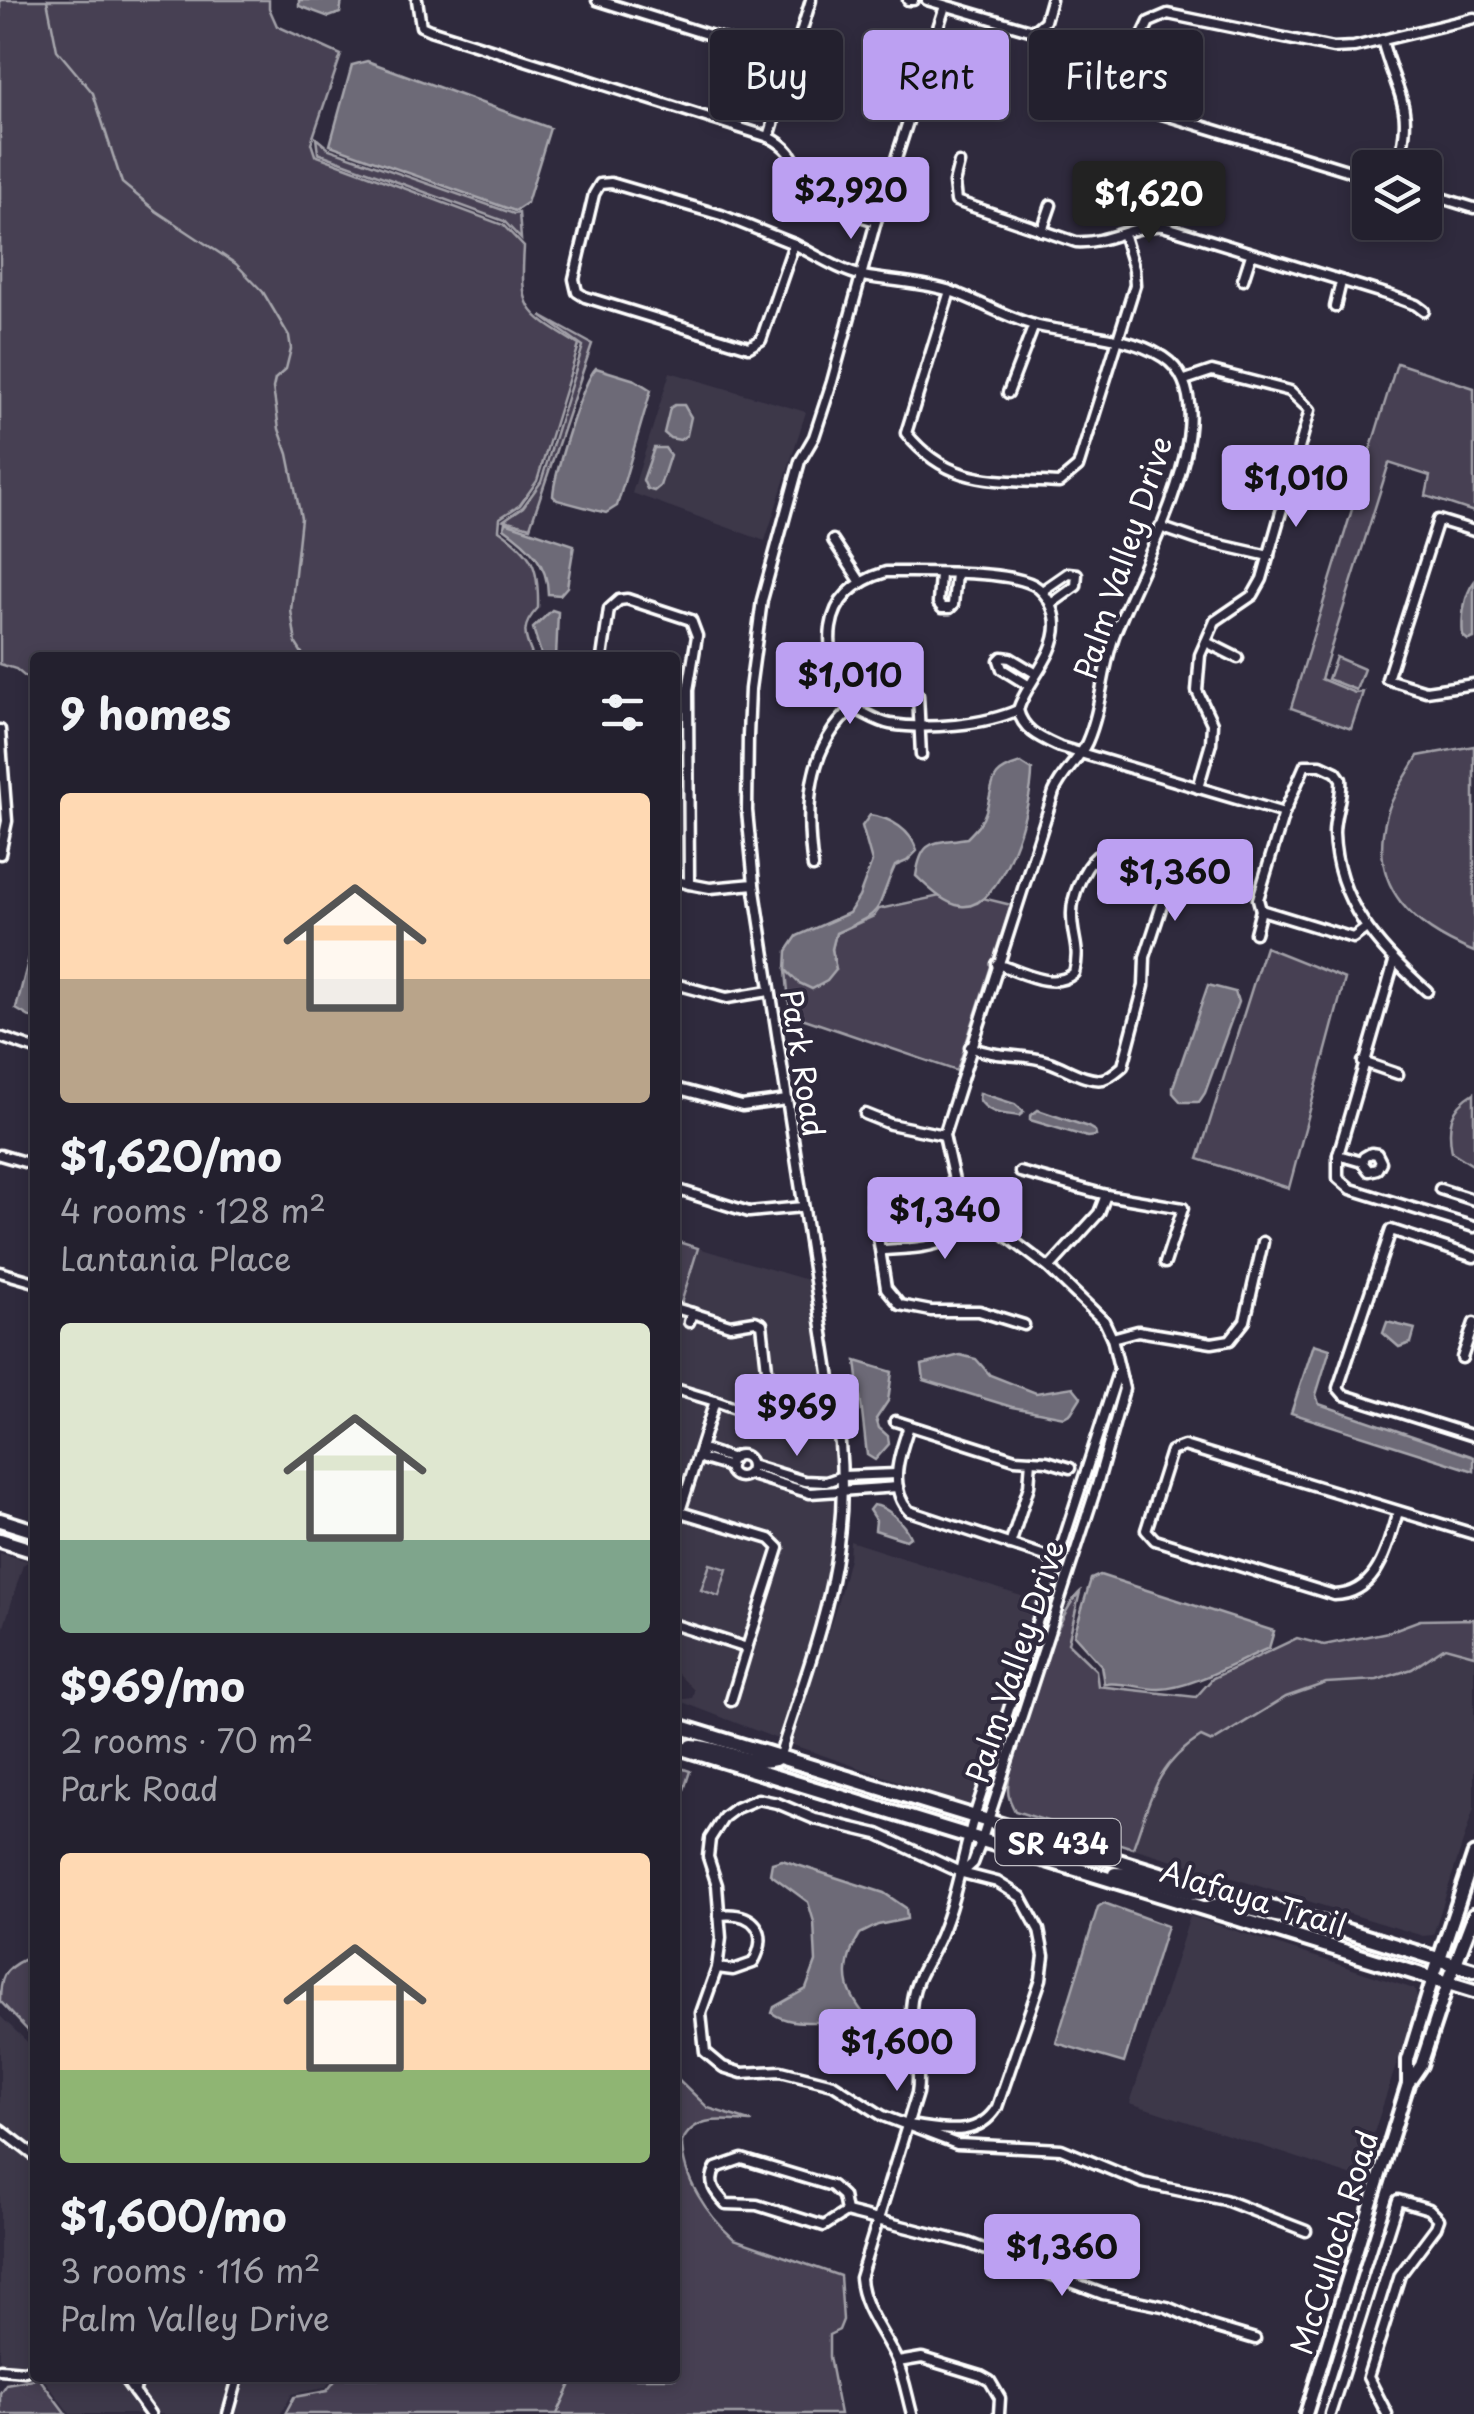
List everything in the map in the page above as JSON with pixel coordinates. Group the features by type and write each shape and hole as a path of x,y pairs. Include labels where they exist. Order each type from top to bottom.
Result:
{"main road":[{"path":"0,1520 30,1529"},
{"path":"0,1530 30,1531"},
{"path":"0,1540 30,1549"},
{"name":"Alafaya Trail","path":"680,1727 1474,1970"},
{"path":"680,1746 709,1747 758,1762 779,1758"},
{"name":"Alafaya Trail","path":"680,1748 1474,1992"},
{"name":"McCulloch Road","path":"1433,1978 1474,1855"},
{"path":"1092,1872 1134,1875 1190,1892 1210,1888"},
{"path":"1208,1908 1220,1903 1262,1914 1306,1918"},
{"name":"McCulloch Road","path":"1448,1983 1474,1915"}],"street":[{"path":"417,0 421,26 430,30 770,137 792,153 813,194 833,206 876,221"},
{"path":"597,0 710,35"},
{"path":"802,30 811,0"},
{"path":"928,0 1034,31 1045,20 1052,0"},
{"name":"Park Road","path":"779,1758 834,1581 844,1488 754,884 747,810 750,689 762,600 793,488 832,382 876,221 944,6"},
{"path":"1352,172 1142,108 1134,102 1128,83 1149,22 1168,14 1334,48 1473,21"},
{"path":"1382,40 1407,119 1402,150"},
{"path":"770,137 775,120"},
{"path":"958,162 956,202 1076,242 1094,243 1151,225 1162,226 1403,300 1424,311"},
{"path":"794,244 761,340 749,347 576,292 574,279 594,194 600,184 611,183 721,216 794,244 861,276 905,280 950,291 1034,326 1120,341 1164,358 1185,380 1212,370 1290,391 1310,410 1270,556 1253,595 1215,622 1200,655 1197,691 1212,722 1211,742 1198,788"},
{"path":"1442,199 1474,208"},
{"path":"1042,231 1051,205"},
{"path":"950,291 906,433 919,449 971,478 1059,483 1078,466 1135,285 1124,236"},
{"path":"1243,280 1251,255"},
{"path":"1335,307 1342,282"},
{"path":"1008,393 1034,326"},
{"name":"Palm Valley Drive","path":"980,1819 1104,1460 1124,1389 1112,1338 1093,1308 1049,1268 975,1212 955,1185 944,1134 1054,792 1062,774 1081,753 1094,724 1114,635 1172,498 1189,425 1185,380"},
{"path":"1270,472 1291,477"},
{"path":"1474,532 1438,520 1387,679 1426,691 1474,684"},
{"path":"1160,527 1270,556"},
{"path":"833,540 860,582"},
{"path":"1018,710 987,722 888,724 853,708 830,658 831,624 836,610 860,582 886,572 1016,578 1042,591 1056,624 1045,659 1018,710 1021,723 1032,732 1081,753 1284,813"},
{"path":"1042,591 1068,573 1077,574 1076,586 1050,604"},
{"path":"940,574 938,603 942,608 953,604 956,574"},
{"path":"603,652 609,609 618,600 691,620 697,636 688,690 689,884"},
{"path":"1206,642 1238,658"},
{"path":"800,662 830,658"},
{"path":"1028,685 1002,669 999,660 1010,658 1035,674"},
{"path":"918,695 920,755"},
{"path":"813,868 808,796 820,751 832,730 853,708"},
{"path":"0,730 7,821 0,854"},
{"path":"1255,933 1261,910 1258,899 1284,813 1305,766 1321,765 1336,772 1342,790 1334,826 1344,885 1365,929 1394,962 1427,990"},
{"path":"970,1047 986,1054 1044,1059 1090,1078 1102,1080 1116,1073 1123,1066 1144,986 1145,957 1166,892 1162,878 1097,856 1078,886 1071,914 1078,943 1074,973 1054,982 997,964"},
{"path":"680,881 710,888 754,884"},
{"path":"1261,910 1353,938 1365,929"},
{"path":"1394,962 1338,1155 1338,1178 1351,1189 1474,1228"},
{"path":"680,985 727,998 769,991"},
{"path":"0,1037 30,1047"},
{"path":"1363,1062 1398,1074"},
{"path":"680,1089 742,1106 787,1100"},
{"path":"865,1114 890,1124 944,1134"},
{"path":"0,1155 30,1164"},
{"path":"1338,1155 1362,1162"},
{"path":"1020,1172 1106,1196 1184,1208 1164,1263"},
{"path":"1440,1189 1474,1200"},
{"path":"680,1191 749,1212 803,1207"},
{"path":"1049,1268 1099,1213 1106,1196"},
{"path":"873,1205 886,1288 900,1305 931,1311 979,1311 1024,1325"},
{"path":"882,1250 943,1243 956,1235 975,1212"},
{"path":"1474,1257 1390,1230 1338,1388 1344,1395 1474,1436"},
{"path":"1112,1338 1138,1331 1195,1341 1230,1340 1245,1321 1263,1242"},
{"path":"0,1272 30,1281"},
{"path":"680,1311 690,1318 730,1325 755,1321 762,1324 774,1407 772,1414 758,1416 680,1390"},
{"path":"1462,1358 1474,1323"},
{"name":"Palm Valley Drive","path":"912,2414 898,2362 861,2289 863,2267 919,2080 912,1999 962,1873 973,1863 980,1819 1119,1369"},
{"path":"715,1401 680,1512 770,1538 779,1548 731,1700"},
{"path":"895,1421 1015,1459 1047,1461 1070,1468"},
{"path":"909,1426 897,1474 902,1504 909,1511 1048,1557 1056,1567"},
{"path":"1398,1512 1381,1564 1359,1590 1344,1594 1155,1540 1146,1530 1171,1451 1184,1446 1474,1534"},
{"path":"699,1453 706,1450 731,1463 735,1476 750,1469 826,1482 843,1476 897,1474"},
{"path":"731,1463 742,1456 750,1469 810,1492 898,1486"},
{"path":"1092,1456 1104,1460"},
{"path":"1010,1545 1029,1486 1031,1460"},
{"path":"868,1475 868,1488"},
{"path":"680,1627 747,1648"},
{"path":"908,2125 965,2131 991,2118 1010,2077 1041,1979 1044,1956 1039,1930 1021,1897 997,1882 962,1873 878,1834 815,1819 777,1803 758,1800 724,1817 710,1839 708,1857 717,1885 721,1938 717,1968 702,2013 705,2052 724,2066 742,2073 780,2072 821,2080 850,2093 883,2116 957,2144 1061,2148 1143,2183 1224,2200 1306,2230"},
{"path":"717,1968 732,1970 754,1964 760,1952 759,1931 752,1920 738,1913 719,1915"},
{"name":"McCulloch Road","path":"1408,2084 1408,2060 1433,1978"},
{"name":"McCulloch Road","path":"1306,2414 1408,2084 1421,2064 1448,1983"},
{"path":"0,2128 30,2152"},
{"path":"846,2212 843,2196 832,2186 764,2164 742,2159 716,2168 712,2174 715,2192 726,2204 757,2205 824,2226 846,2212 968,2244 1103,2294 1167,2307 1221,2330 1255,2339"},
{"path":"1330,2414 1398,2200 1429,2210 1439,2219 1400,2275 1368,2377 1386,2414"},
{"path":"898,2362 922,2358 981,2376 1000,2398 1000,2414"},
{"path":"0,2369 30,2369"},
{"path":"127,2382 150,2414"},
{"path":"134,2392 138,2382"},
{"path":"228,2414 237,2382"}],"shaded area":[{"path":"0,0 269,0 277,26 341,55 311,143 315,155 503,225 524,247 523,285 530,308 547,325 579,345 537,481 520,505 500,518 499,530 520,546 535,571 538,608 525,631 531,652 30,652 30,681 16,669 0,664"},
{"path":"299,0 342,0 340,13 329,17 299,6"},
{"path":"367,61 550,128 527,203 515,211 330,145 352,65"},
{"path":"316,138 329,149 519,213 521,239 504,221 318,153"},
{"path":"541,316 592,344 530,527 504,520 523,507 541,482 583,346"},
{"path":"1397,363 1474,388 1474,512 1426,496 1430,476 1389,463 1321,679 1355,693 1363,692 1351,729 1291,708"},
{"path":"596,368 635,380 651,390 617,506 606,513 553,496 570,429"},
{"path":"670,372 806,412 765,541 632,493","holes":["682,404 692,417 687,435 681,440 669,439 663,433 669,408","659,446 670,450 671,456 661,487 654,491 647,489 642,479 651,452"]},
{"path":"684,405 691,417 687,435 680,440 664,433 670,408"},
{"path":"654,448 665,448 670,455 660,486 654,491 647,489 643,480"},
{"path":"505,522 574,545 567,587 560,595 548,594 540,564 504,528"},
{"path":"1474,582 1474,638 1468,640 1463,636 1463,615"},
{"path":"552,610 558,612 556,652 540,652 533,628"},
{"path":"1336,657 1364,669 1356,690 1328,679"},
{"path":"1474,746 1474,952 1433,931 1401,903 1390,885 1382,843 1392,802 1418,756"},
{"path":"1021,763 1032,770 1031,785 1021,828 1002,874 990,892 976,903 961,906 948,902 916,876 922,854 938,842 967,838 983,819 997,775"},
{"path":"870,815 899,826 917,851 895,866 872,914 836,933 832,949 836,970 827,981 812,989 786,970 787,951 797,936 849,913 859,897 872,862 862,826"},
{"path":"940,896 977,903 983,898 1011,905 957,1071 790,1014 786,970 799,983 836,970 832,949 836,933 874,916 879,909"},
{"path":"1265,947 1345,979 1289,1188 1198,1159"},
{"path":"30,954 30,1017 16,1009"},
{"path":"1208,985 1235,992 1238,1002 1205,1093 1199,1102 1181,1102 1173,1087"},
{"path":"980,1093 1015,1104 1024,1112 1019,1116 992,1111 979,1099"},
{"path":"1474,1093 1474,1166 1452,1152 1450,1134 1455,1111"},
{"path":"1038,1110 1088,1127 1096,1136 1087,1137 1030,1120"},
{"path":"680,1243 698,1248 680,1307"},
{"path":"698,1248 811,1281 839,1473 825,1478 805,1477 755,1462 744,1452 720,1450 726,1461 717,1460 715,1467 726,1470 737,1481 750,1478 809,1496 839,1493 830,1580 780,1740 680,1701 692,1698 694,1690 680,1676 680,1307"},
{"path":"1387,1322 1415,1329 1411,1343 1399,1347 1383,1333"},
{"path":"1314,1344 1330,1349 1316,1395 1319,1404 1474,1457 1474,1471 1291,1413"},
{"path":"960,1355 976,1359 990,1375 1036,1393 1073,1387 1081,1397 1064,1417 1012,1407 924,1380 922,1365"},
{"path":"856,1361 892,1372 888,1401 876,1419 889,1444 875,1460 867,1455"},
{"path":"873,1505 895,1516 910,1537 906,1540 875,1530 876,1521 869,1510"},
{"path":"850,1541 1040,1602 973,1807 790,1744 837,1605"},
{"path":"0,1553 29,1561 23,1565 0,1640"},
{"path":"710,1564 727,1569 719,1596 701,1590"},
{"path":"1100,1575 1274,1631 1269,1648 1171,1688 1104,1684 1101,1665 1074,1635 1091,1579"},
{"path":"1080,1592 1068,1643 1096,1670 1098,1686 1196,1697 1213,1678 1297,1638 1324,1645 1388,1632 1420,1620 1474,1619 1474,1655 1445,1647 1412,1669 1377,1680 1326,1683 1286,1697 1212,1742 1201,1737 1173,1760 1156,1785 1133,1848 1015,1811 1009,1795 1010,1771 1035,1686 1058,1627"},
{"path":"1445,1647 1474,1655 1474,1808 1433,1935 1423,1936 1133,1848 1161,1770 1180,1750 1201,1737 1213,1742 1286,1697 1326,1683 1377,1680 1412,1669"},
{"path":"680,1768 690,1771 680,1802"},
{"path":"782,1860 884,1893 906,1908 907,1919 878,1925 860,1934 848,1962 848,1986 859,2008 878,2030 873,2040 825,2022 789,2020 772,2013 774,2007 806,1989 816,1962 814,1922 808,1902 770,1874 772,1863"},
{"path":"1104,1903 1167,1926 1124,2063 1056,2043 1098,1907"},
{"path":"1190,1916 1414,1989 1418,1999 1359,2178 1130,2103"},
{"path":"30,1959 30,2033 0,2001 4,1975"},
{"path":"932,2014 959,2023 954,2040 927,2031"},
{"path":"0,2016 30,2044 30,2147 0,2123"},
{"path":"680,2081 708,2108 752,2122 703,2123 695,2126 682,2142 691,2182 714,2219 734,2239 840,2276 843,2320 839,2330 829,2335 829,2357 840,2414 285,2414 294,2397 327,2391 334,2382 680,2382"},
{"path":"0,2134 30,2157 30,2364 24,2367 0,2365"},
{"path":"30,2380 42,2382 66,2414 0,2414 0,2393 6,2384"},
{"path":"46,2382 122,2382 145,2414 70,2414"},
{"path":"143,2382 232,2382 223,2414 155,2414 139,2392"},
{"path":"242,2382 330,2382 325,2388 292,2394 281,2414 232,2414"}],"waterway":[{"path":"47,0 57,50 93,93 122,183 156,211 236,264 263,292 289,336 291,349 286,369 275,379 273,388 301,518 291,610 296,644 301,652"},
{"path":"557,2414 572,2382"}]}
